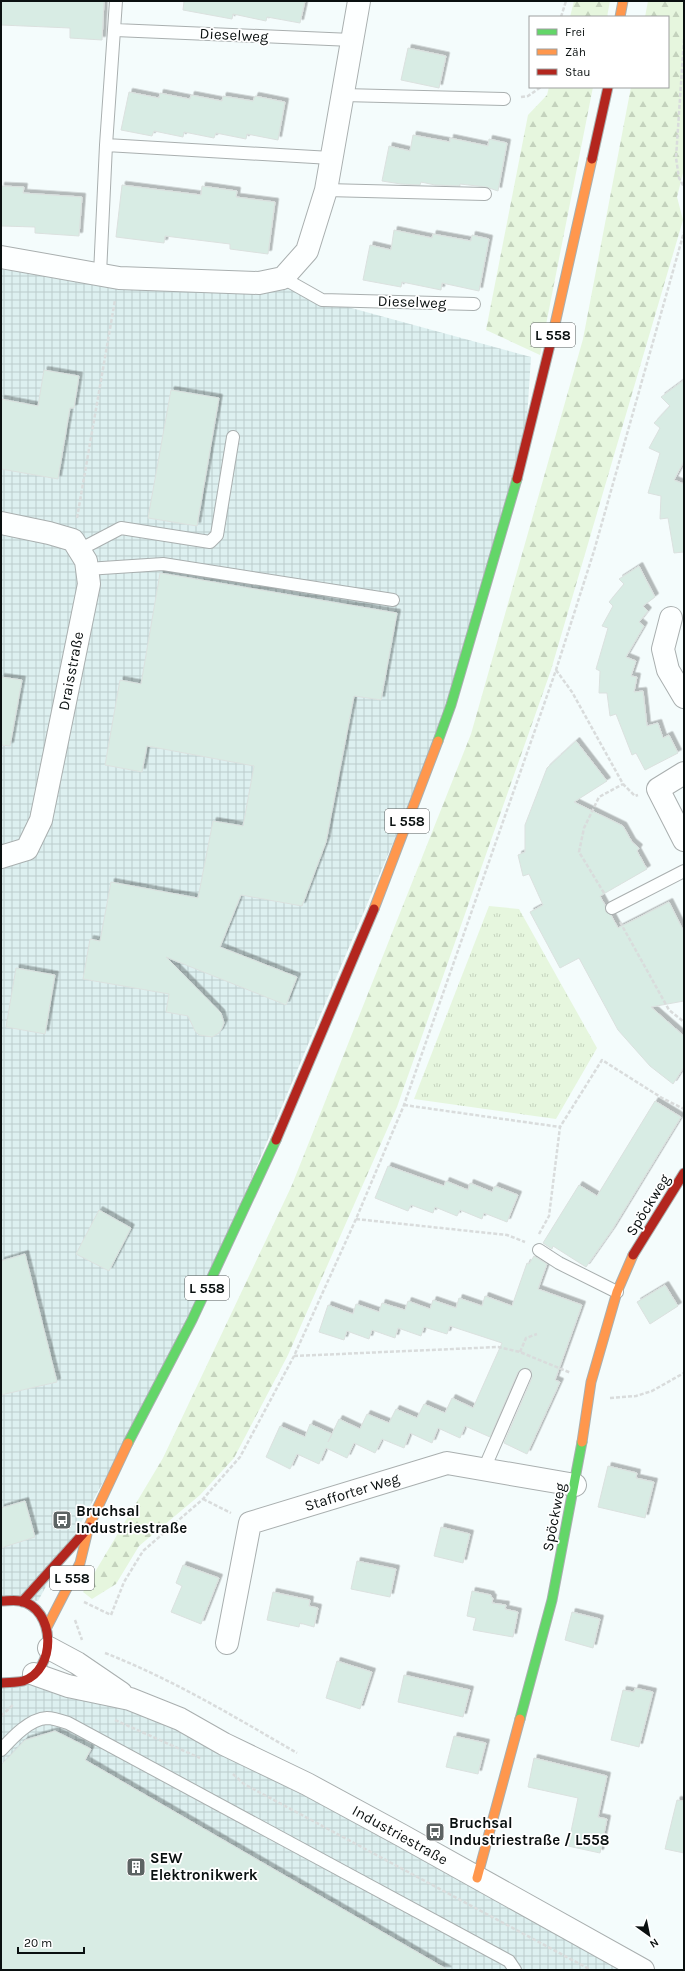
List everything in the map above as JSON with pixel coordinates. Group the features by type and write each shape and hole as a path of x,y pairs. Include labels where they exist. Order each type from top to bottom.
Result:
{"main road":[{"path":"620,16 623,1"},
{"name":"L 558","path":"1,1684 14,1684 24,1680 34,1674 46,1658 48,1637 80,1563 89,1526 141,1416 192,1320 268,1158 363,939 451,704 525,450 562,298 608,88"},
{"name":"Spöckweg","path":"477,1878 552,1600 575,1485 591,1382 617,1292 633,1254 684,1173"},
{"name":"L 558","path":"22,1602 89,1526"},
{"path":"1,1601 22,1602 31,1607 40,1616 48,1637"}],"street":[{"path":"1,257 110,276 259,283 283,278 307,251 326,190 359,1"},
{"path":"1,524 49,532 80,553"},
{"name":"Draisstraße","path":"1,857 27,848 41,820 89,584 80,553"},
{"path":"671,618 663,649 668,670 684,697"},
{"path":"684,773 658,789 684,840"},
{"name":"Stafforter Weg","path":"250,1523 448,1463 575,1485"},
{"path":"227,1643 250,1523"},
{"name":"Industriestraße","path":"48,1637 77,1664 130,1699"},
{"name":"Industriestraße","path":"34,1674 68,1686 130,1699 180,1719 224,1744 307,1784 643,1970"}],"lane":[{"path":"110,276 106,145 116,1"},
{"name":"Dieselweg","path":"115,30 352,40"},
{"path":"343,95 504,99"},
{"path":"106,145 331,158"},
{"path":"326,190 485,194"},
{"name":"Dieselweg","path":"283,278 322,300 474,304"},
{"path":"80,553 121,528 210,542 217,535 233,437"},
{"path":"80,553 163,564 393,600"},
{"path":"612,908 684,871"},
{"path":"536,1247 561,1264 617,1292"},
{"path":"484,1469 526,1375"},
{"path":"1,1750 14,1736 32,1724 46,1718 68,1723 509,1961 515,1970"}],"path":[{"path":"561,16 566,1"},
{"path":"684,39 676,158 679,178 684,187"},
{"path":"504,99 528,96 540,88"},
{"path":"77,1599 111,1615 124,1582 143,1550 203,1499 240,1457 294,1356 356,1219 404,1105 556,670 594,551 684,232"},
{"path":"80,553 110,276"},
{"path":"556,670 572,692 623,784 635,796 658,789"},
{"path":"356,1219 507,1235 536,1247 550,1216 560,1127 602,1060 662,1098 684,1109"},
{"path":"404,1105 560,1127"},
{"path":"520,1352 526,1338 538,1334"},
{"path":"294,1356 498,1347 520,1352 591,1382"},
{"path":"589,1396 610,1398 636,1396 652,1391 684,1373"},
{"path":"203,1499 250,1523"},
{"path":"114,1719 204,1760"},
{"path":"231,1772 244,1784 591,1970"}],"shaded area":[{"path":"1,257 100,274 283,278 322,300 531,357 525,450 451,705 192,1320 38,1601 1,1597"},
{"path":"46,1668 130,1699 643,1970 1,1970 1,1683"}],"green space":[{"path":"574,1 610,1 607,16 570,16"},
{"path":"648,1 684,1 684,169 677,197 683,220 551,670 397,1107 288,1355 234,1458 200,1495 139,1546 116,1584 92,1599 83,1592 163,1458 292,1185 471,734 583,339 631,88 669,88 669,16 645,16"},
{"path":"549,88 593,88 540,355 486,330 528,115 547,95"},
{"path":"489,906 519,909 597,1048 556,1119 414,1099"}],"building":[{"path":"1,1 104,1 102,40 70,38 70,28 1,25"},
{"path":"184,1 305,1 300,23 267,17 266,21 233,14 232,19 183,10"},
{"path":"408,48 446,56 439,88 401,80"},
{"path":"129,92 159,98 160,93 190,99 191,95 222,101 223,96 253,101 255,96 285,102 278,140 247,134 246,139 216,133 214,138 184,132 183,137 154,131 152,136 121,130"},
{"path":"413,135 450,142 450,138 488,146 489,139 507,143 498,191 486,187 460,184 460,186 435,185 421,182 420,185 382,181 389,146 410,151"},
{"path":"122,185 201,195 202,186 237,191 236,197 275,202 268,254 230,249 230,244 165,236 164,243 116,237"},
{"path":"1,186 24,187 23,193 82,197 79,236 35,233 35,227 1,226"},
{"path":"394,230 432,238 433,234 471,241 472,235 489,239 479,291 442,283 441,290 402,282 401,287 363,280 370,245 391,250"},
{"path":"44,370 79,376 74,408 70,408 58,479 1,469 1,399 38,406"},
{"path":"684,380 684,461 674,480 684,484 684,552 674,553 668,518 660,519 661,496 648,493 660,453 649,448 660,428 654,423 670,406 661,397"},
{"path":"171,390 219,398 197,526 148,518"},
{"path":"639,566 655,597 643,606 648,611 639,622 644,626 626,657 636,661 631,676 637,677 634,692 643,691 647,726 658,723 663,738 669,735 678,753 645,770 636,753 632,755 616,714 610,716 607,693 599,693 600,671 596,669 608,628 602,626 613,606 609,602 624,584 619,579"},
{"path":"160,573 397,613 381,700 354,696 326,842 302,906 241,895 220,947 297,977 286,1005 166,957 221,1013 224,1023 219,1033 212,1037 199,1035 195,1031 188,1016 166,1012 169,994 83,979 90,939 100,941 111,882 198,898 213,821 243,826 254,766 147,746 142,772 105,765 120,680 141,684"},
{"path":"1,677 22,680 10,746 1,745"},
{"path":"576,741 607,781 574,802 623,826 632,842 639,848 637,851 647,869 600,896 605,905 606,912 611,915 618,928 669,902 684,932 684,1001 651,1007 684,1036 684,1067 673,1084 650,1066 618,1030 579,958 560,968 530,912 543,905 529,874 523,876 518,855 525,852 525,825 547,768"},
{"path":"16,968 55,975 45,1034 6,1027"},
{"path":"655,1101 681,1117 612,1230 586,1267 553,1246 552,1249 543,1243 579,1185 597,1196"},
{"path":"388,1166 444,1186 446,1181 468,1190 470,1183 492,1192 495,1186 518,1195 507,1222 484,1213 482,1219 460,1210 457,1216 435,1207 433,1213 411,1205 408,1211 375,1198"},
{"path":"99,1210 131,1228 109,1271 76,1254"},
{"path":"25,1254 57,1382 1,1395 1,1261"},
{"path":"534,1256 547,1264 538,1289 582,1305 555,1380 560,1382 527,1454 504,1443 532,1378 531,1370 525,1368 518,1372 490,1437 465,1426 460,1438 438,1428 432,1443 410,1433 404,1448 382,1439 375,1453 354,1443 347,1458 326,1448 319,1464 297,1454 290,1469 266,1457 280,1426 305,1437 310,1424 332,1434 339,1419 360,1429 367,1414 389,1423 396,1409 417,1418 424,1404 445,1413 452,1398 473,1408 502,1343 450,1326 447,1334 424,1327 421,1336 398,1328 395,1338 372,1330 369,1339 347,1331 344,1340 319,1332 328,1305 353,1314 356,1304 379,1312 382,1303 405,1310 408,1301 430,1309 433,1300 456,1308 459,1298 482,1306 485,1296 512,1306 527,1263 529,1264"},
{"path":"665,1285 678,1306 650,1324 637,1302"},
{"path":"608,1466 637,1473 636,1478 654,1482 645,1518 598,1507"},
{"path":"25,1501 35,1537 1,1548 1,1508"},
{"path":"441,1527 470,1534 463,1563 434,1556"},
{"path":"357,1561 396,1569 390,1597 351,1589"},
{"path":"183,1565 219,1578 201,1624 171,1612 182,1586 176,1583"},
{"path":"472,1591 491,1595 493,1598 492,1603 506,1605 505,1609 518,1612 513,1637 473,1630 476,1618 467,1616"},
{"path":"273,1592 310,1600 309,1606 318,1608 314,1627 300,1623 299,1627 267,1620"},
{"path":"572,1612 600,1619 593,1648 565,1640"},
{"path":"337,1661 372,1672 360,1709 326,1698"},
{"path":"404,1675 470,1690 463,1717 398,1702"},
{"path":"635,1688 653,1692 639,1747 611,1740 623,1690 634,1692"},
{"name":"SEW Elektronikwerk","path":"55,1731 91,1749 85,1760 448,1970 1,1970 1,1765 25,1740"},
{"path":"454,1736 486,1743 478,1774 446,1767"},
{"path":"534,1758 607,1776 598,1817 607,1819 600,1853 568,1846 578,1798 528,1787"},
{"path":"677,1800 684,1801 684,1853 665,1849"}],"traffic: fast":[{"path":"438,741 451,705 517,479"},
{"path":"128,1443 192,1320 276,1140"},
{"path":"520,1719 552,1600 582,1442"}],"traffic: slow":[{"path":"620,16 623,1"},
{"path":"553,333 592,159"},
{"path":"374,909 438,741"},
{"path":"582,1442 591,1382 617,1292 633,1255"},
{"path":"47,1627 80,1563 89,1526 128,1443"},
{"path":"477,1878 520,1719"}],"traffic: jam":[{"path":"592,159 608,88"},
{"path":"517,479 553,333"},
{"path":"276,1140 374,909"},
{"path":"633,1255 684,1173"},
{"path":"22,1602 89,1527"},
{"path":"1,1601 20,1601 32,1606 40,1615 46,1626 48,1640 42,1665 34,1675 23,1681 1,1683"}],"place":[{"name":"Bruchsal Industriestraße","path":"62,1520"},
{"name":"Bruchsal Industriestraße / L558","path":"435,1832"},
{"name":"SEW Elektronikwerk","path":"136,1867"}]}
